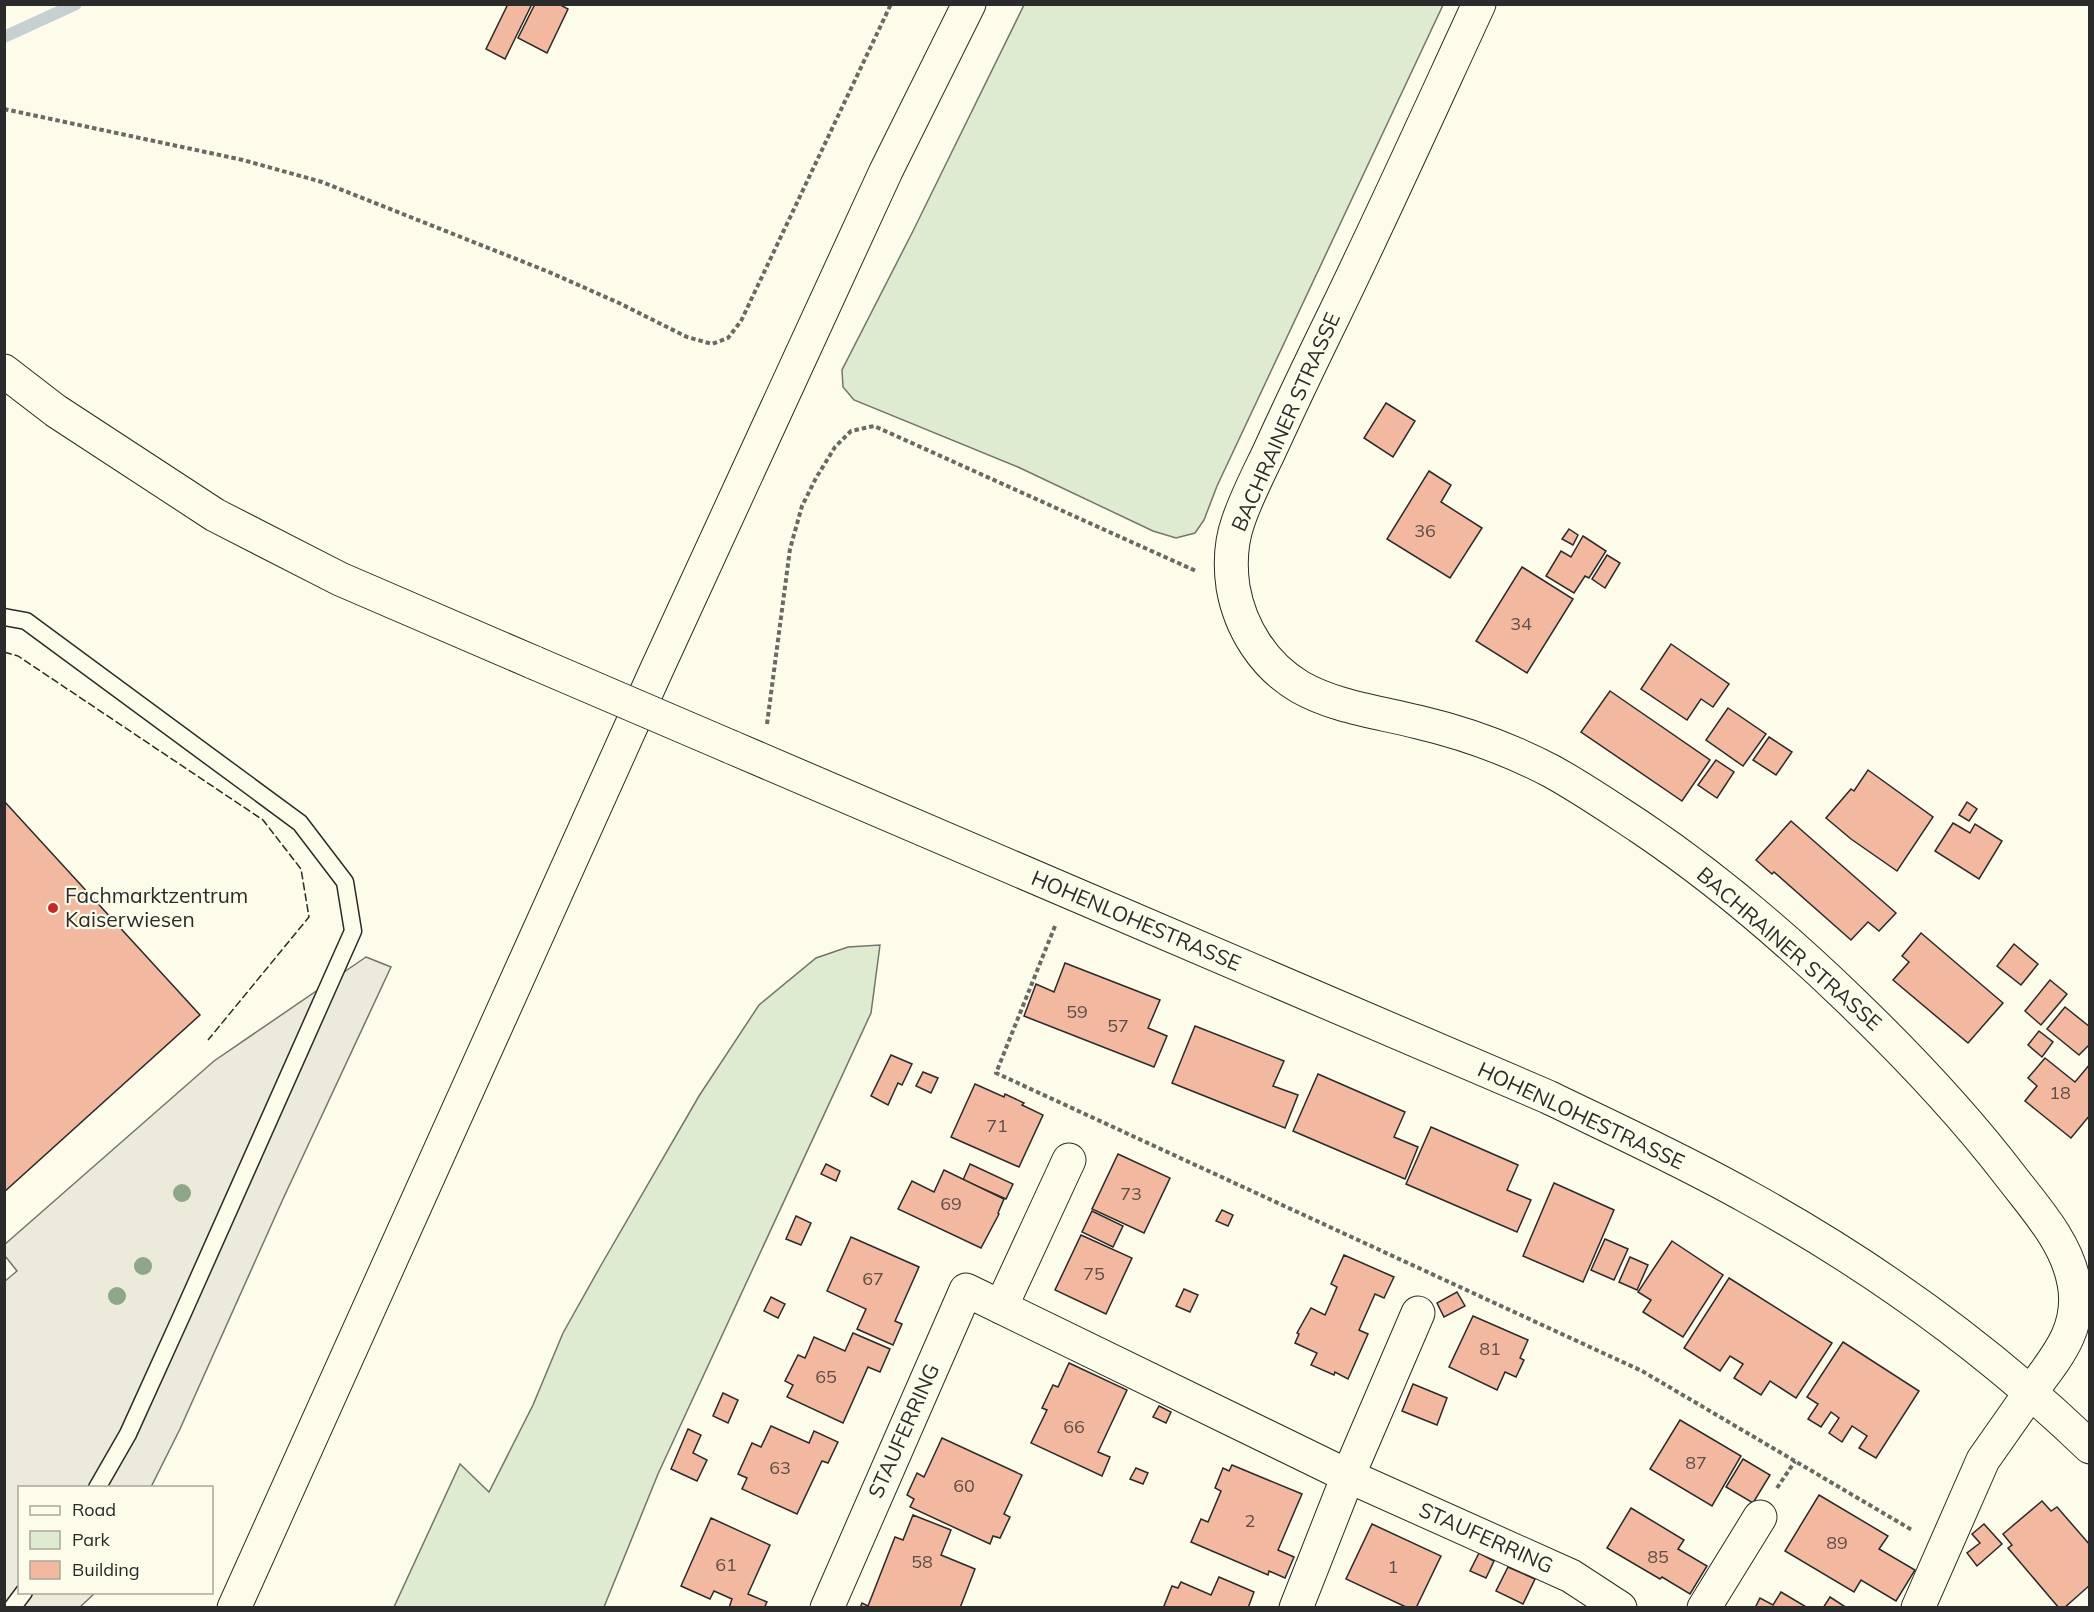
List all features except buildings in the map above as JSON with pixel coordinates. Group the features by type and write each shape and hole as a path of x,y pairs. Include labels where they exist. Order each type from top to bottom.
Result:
{"main road":[{"path":"234,1608 656,671 886,171 969,4"},
{"name":"BACHRAINER STRASSE","path":"1479,4 1240,515 1231,555 1233,588 1241,617 1256,646 1276,670 1301,687 1333,701 1482,739 1553,772 1653,836 1709,876 1767,923 1887,1035 1945,1097 2000,1162 2052,1232 2068,1262 2082,1318 2030,1393"},
{"name":"HOHENLOHESTRASSE","path":"4,371 56,411 215,515 340,579 1548,1097 1639,1140 1747,1197 1831,1247 1914,1303 1972,1345 2090,1447"},
{"path":"1001,1307 1069,1160"},
{"name":"STAUFERRING","path":"826,1608 966,1290 1348,1476 1571,1576 1620,1608"},
{"path":"1296,1608 1348,1476 1418,1313"},
{"path":"1918,1608 1983,1460 2030,1393"},
{"path":"1704,1608 1760,1517"}],"lane":[{"path":"4,617 26,621 300,823 345,882 353,931 153,1380 128,1434 98,1486"},
{"path":"12,1608 23,1594"}],"path":[{"path":"4,109 243,160 322,182 549,272 687,336 712,344 728,338 741,321 891,4"},
{"path":"766,733 790,549 802,506 835,447 851,431 874,426 1233,588"},
{"path":"1069,891 996,1073 1642,1371 1943,1549"}],"green space":[{"path":"1024,5 1443,5 1217,486 1204,520 1195,533 1176,538 1153,531 1018,467 854,400 843,387 842,370"},
{"path":"880,945 871,1013 658,1474 604,1607 394,1607 460,1464 489,1492 533,1405 563,1333 699,1096 759,1005 816,958 848,947"}],"shaded area":[{"path":"366,957 391,967 283,1199 180,1429 152,1486 18,1486 18,1594 94,1594 80,1607 5,1607 4,1282 17,1271 5,1256 4,1245 214,1061"}],"waterway":[{"path":"4,37 76,4"}],"fence":[{"path":"4,652 18,656 263,820 301,869 309,917 208,1040"}],"place":[{"name":"Fachmarktzentrum Kaiserwiesen","path":"53,908"}]}
